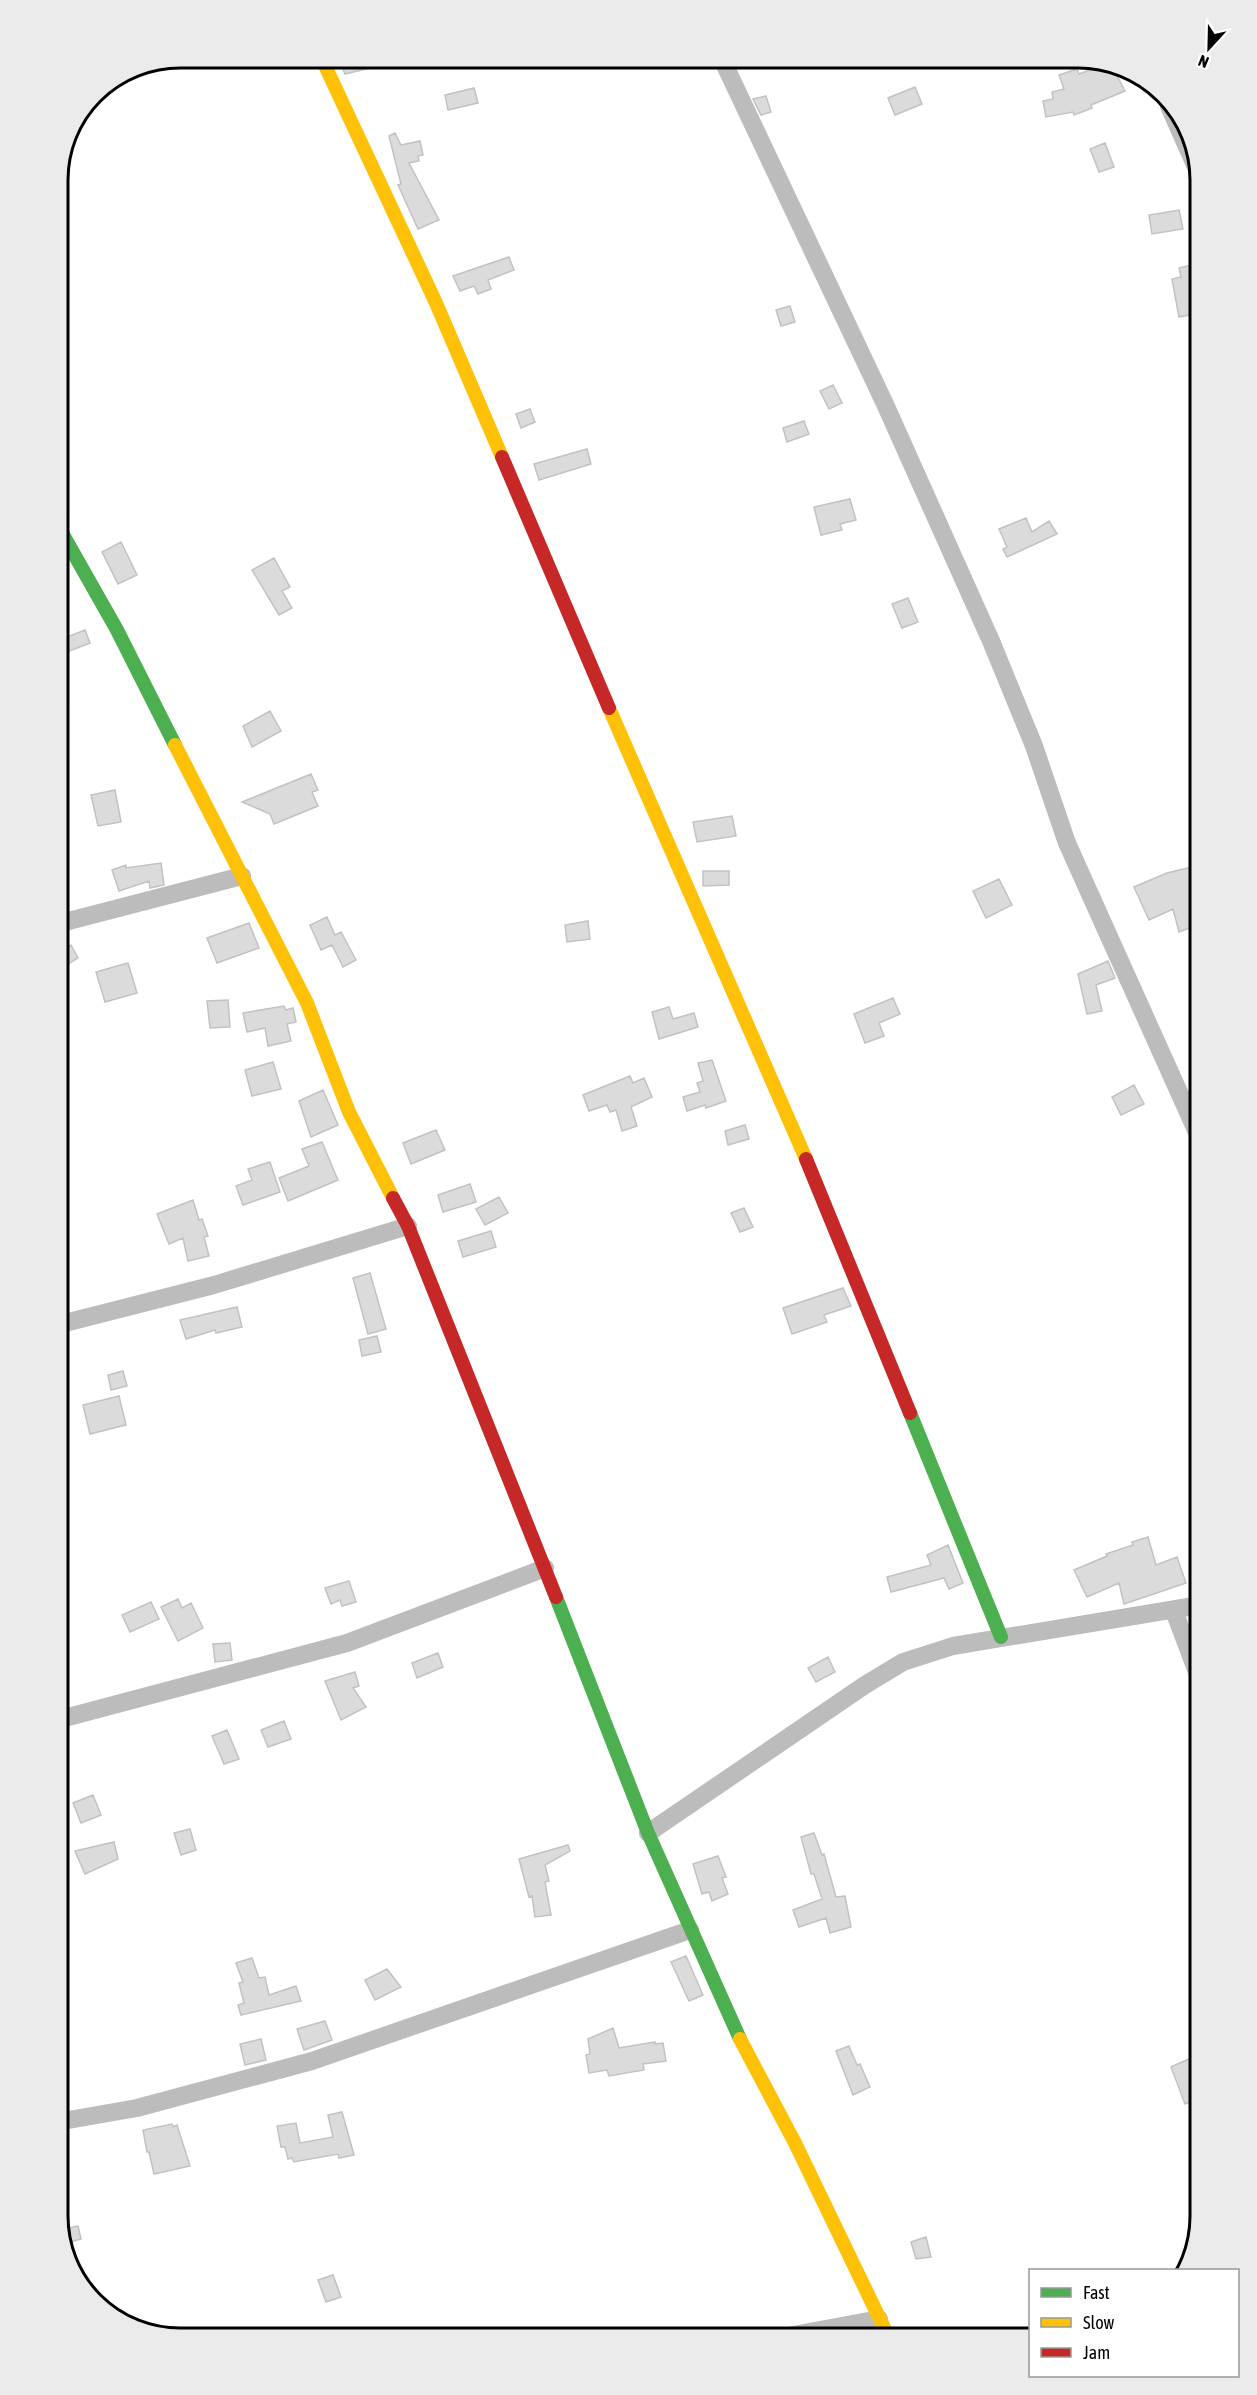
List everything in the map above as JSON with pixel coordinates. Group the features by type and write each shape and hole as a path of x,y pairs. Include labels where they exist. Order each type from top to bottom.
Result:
{"street":[{"path":"326,68 436,303 629,754 819,1188 1001,1637"},
{"path":"726,68 885,404 991,641 1034,746 1067,843 1190,1117"},
{"path":"68,543 117,630 306,1003 349,1112 408,1226 648,1833 729,2017 795,2143 884,2328"},
{"path":"68,921 242,876"},
{"path":"68,1322 214,1285 408,1226"},
{"path":"68,1717 347,1643 545,1568"},
{"path":"648,1833 855,1692 903,1662 952,1646 1190,1607"},
{"path":"1174,1611 1190,1653"},
{"path":"68,2120 137,2108 312,2061 690,1930"},
{"path":"832,2328 879,2319"}],"building":[{"path":"343,68 370,68 345,74"},
{"path":"1077,69 1079,74 1092,69 1113,73 1116,74 1125,91 1091,105 1092,108 1074,115 1073,112 1046,117 1043,101 1053,99 1052,92 1064,89 1059,75"},
{"path":"915,87 922,104 895,115 888,98"},
{"path":"474,88 478,103 448,110 445,95"},
{"path":"766,96 771,112 761,115 753,99"},
{"path":"395,133 401,145 420,141 423,155 418,156 419,161 409,163 439,220 418,229 398,185 401,184 389,136"},
{"path":"1105,143 1114,167 1099,172 1090,149"},
{"path":"1179,210 1183,229 1152,234 1149,215"},
{"path":"509,257 514,270 488,280 491,289 478,294 474,286 460,291 453,276"},
{"path":"1190,265 1190,315 1179,317 1172,279 1181,277 1179,268"},
{"path":"790,306 795,322 781,326 776,310"},
{"path":"833,385 842,403 829,409 820,391"},
{"path":"530,409 535,422 521,428 516,414"},
{"path":"804,421 809,434 787,442 783,428"},
{"path":"587,449 591,464 539,480 534,464"},
{"path":"850,499 856,520 840,524 842,530 821,535 814,507"},
{"path":"1026,518 1032,532 1049,521 1057,534 1007,557 1003,549 1007,547 999,529"},
{"path":"121,542 137,575 118,584 102,552"},
{"path":"274,558 290,587 282,591 292,608 279,615 252,570"},
{"path":"908,598 918,622 902,628 892,604"},
{"path":"85,630 90,643 68,652 68,637"},
{"path":"270,711 281,731 252,747 243,726"},
{"path":"311,774 318,790 312,792 318,806 274,824 270,814 242,802"},
{"path":"115,790 121,822 98,826 91,795"},
{"path":"732,816 736,836 697,842 693,822"},
{"path":"161,863 164,885 150,888 149,881 119,891 112,870 126,865 126,868"},
{"path":"1190,867 1190,928 1179,932 1173,909 1149,920 1134,887 1167,873"},
{"path":"703,871 729,871 729,885 703,886"},
{"path":"999,879 1012,905 986,918 973,891"},
{"path":"327,917 335,935 341,932 356,960 343,967 332,945 321,950 310,925"},
{"path":"588,921 590,939 567,942 565,925"},
{"path":"249,923 259,948 217,963 207,938"},
{"path":"71,945 78,958 68,964 68,947"},
{"path":"1108,961 1115,978 1096,985 1102,1011 1087,1014 1078,974"},
{"path":"128,963 137,993 105,1002 96,972"},
{"path":"893,998 900,1014 879,1023 884,1036 865,1043 854,1014"},
{"path":"228,1000 230,1027 210,1028 207,1001"},
{"path":"284,1006 286,1010 293,1008 296,1022 287,1024 291,1041 268,1046 265,1028 247,1032 243,1013"},
{"path":"669,1007 673,1019 694,1013 698,1027 659,1039 652,1012"},
{"path":"712,1060 726,1101 706,1108 705,1105 687,1111 683,1097 700,1092 697,1083 703,1081 698,1063"},
{"path":"273,1062 281,1089 252,1096 245,1070"},
{"path":"630,1076 633,1083 644,1078 652,1097 631,1107 637,1126 622,1131 616,1110 610,1112 607,1105 589,1111 583,1095"},
{"path":"1134,1085 1144,1104 1121,1115 1112,1097"},
{"path":"323,1090 338,1125 311,1137 299,1101"},
{"path":"745,1125 749,1139 728,1145 725,1131"},
{"path":"436,1130 445,1150 411,1164 403,1143"},
{"path":"322,1142 338,1180 288,1201 279,1178 309,1166 302,1149"},
{"path":"270,1162 280,1192 243,1205 236,1186 252,1180 248,1169"},
{"path":"470,1184 476,1202 443,1212 438,1195"},
{"path":"499,1197 508,1213 485,1225 476,1209"},
{"path":"193,1200 199,1220 202,1219 208,1236 204,1237 209,1256 188,1261 183,1238 169,1244 157,1214"},
{"path":"744,1208 753,1227 740,1232 731,1213"},
{"path":"491,1231 496,1247 463,1257 458,1241"},
{"path":"370,1273 386,1329 368,1334 353,1278"},
{"path":"843,1288 851,1306 824,1315 827,1322 792,1334 783,1308"},
{"path":"237,1307 242,1327 216,1333 215,1330 186,1339 180,1320"},
{"path":"377,1336 381,1352 362,1356 359,1340"},
{"path":"123,1371 127,1386 111,1390 108,1375"},
{"path":"119,1396 126,1425 90,1434 83,1405"},
{"path":"1148,1537 1156,1565 1177,1557 1186,1583 1124,1604 1119,1583 1087,1597 1074,1570 1107,1556 1106,1554 1133,1545 1132,1542"},
{"path":"948,1545 963,1583 949,1589 944,1578 891,1592 887,1577 931,1565 927,1555"},
{"path":"349,1581 356,1602 342,1606 340,1600 331,1604 325,1588"},
{"path":"178,1599 182,1608 191,1603 203,1628 178,1641 161,1607"},
{"path":"151,1602 159,1619 130,1632 122,1615"},
{"path":"230,1643 232,1660 215,1662 213,1644"},
{"path":"438,1653 443,1667 417,1678 412,1663"},
{"path":"828,1657 835,1672 816,1682 808,1668"},
{"path":"355,1672 359,1686 353,1688 366,1707 341,1720 325,1681"},
{"path":"284,1721 291,1739 268,1747 261,1730"},
{"path":"227,1730 239,1759 224,1764 212,1736"},
{"path":"93,1795 101,1815 81,1823 73,1803"},
{"path":"190,1829 196,1850 181,1855 174,1833"},
{"path":"814,1833 822,1855 824,1854 836,1897 845,1896 851,1927 830,1933 826,1918 799,1927 793,1910 822,1899 814,1874 811,1874 801,1837"},
{"path":"114,1842 118,1859 85,1874 75,1851"},
{"path":"568,1845 570,1851 545,1865 549,1881 545,1882 551,1915 535,1917 532,1896 529,1897 519,1859"},
{"path":"718,1856 726,1877 722,1878 728,1894 712,1901 709,1892 702,1894 693,1864"},
{"path":"686,1956 703,1995 689,2001 671,1962"},
{"path":"252,1958 259,1978 265,1977 269,1995 296,1986 301,2001 241,2015 238,2005 244,2003 239,1983 243,1982 236,1963"},
{"path":"387,1969 401,1987 375,2000 365,1980"},
{"path":"325,2021 332,2040 304,2050 297,2029"},
{"path":"613,2028 619,2048 655,2042 655,2044 663,2043 666,2061 643,2064 644,2070 609,2076 607,2070 589,2073 586,2055 590,2054 588,2039"},
{"path":"261,2039 266,2060 245,2065 240,2044"},
{"path":"849,2046 870,2087 853,2095 836,2051"},
{"path":"1190,2058 1190,2102 1185,2104 1171,2067"},
{"path":"342,2112 354,2155 339,2158 338,2154 294,2162 292,2158 288,2159 285,2147 281,2147 277,2126 296,2123 300,2143 333,2137 328,2115"},
{"path":"172,2124 173,2127 177,2125 190,2166 154,2174 143,2130"},
{"path":"78,2226 81,2239 71,2242 69,2228"},
{"path":"926,2237 931,2257 916,2259 911,2242"},
{"path":"333,2275 341,2297 326,2302 318,2280"}],"traffic: fast":[{"path":"68,543 117,630 175,745"},
{"path":"910,1413 1001,1637"},
{"path":"556,1597 648,1833 740,2039"}],"traffic: slow":[{"path":"326,68 436,303 502,457"},
{"path":"609,708 806,1159"},
{"path":"175,745 307,1003 349,1112 393,1198"},
{"path":"740,2039 795,2143 884,2328"}],"traffic: jam":[{"path":"502,457 609,708"},
{"path":"806,1159 910,1413"},
{"path":"393,1198 408,1226 556,1597"}]}
